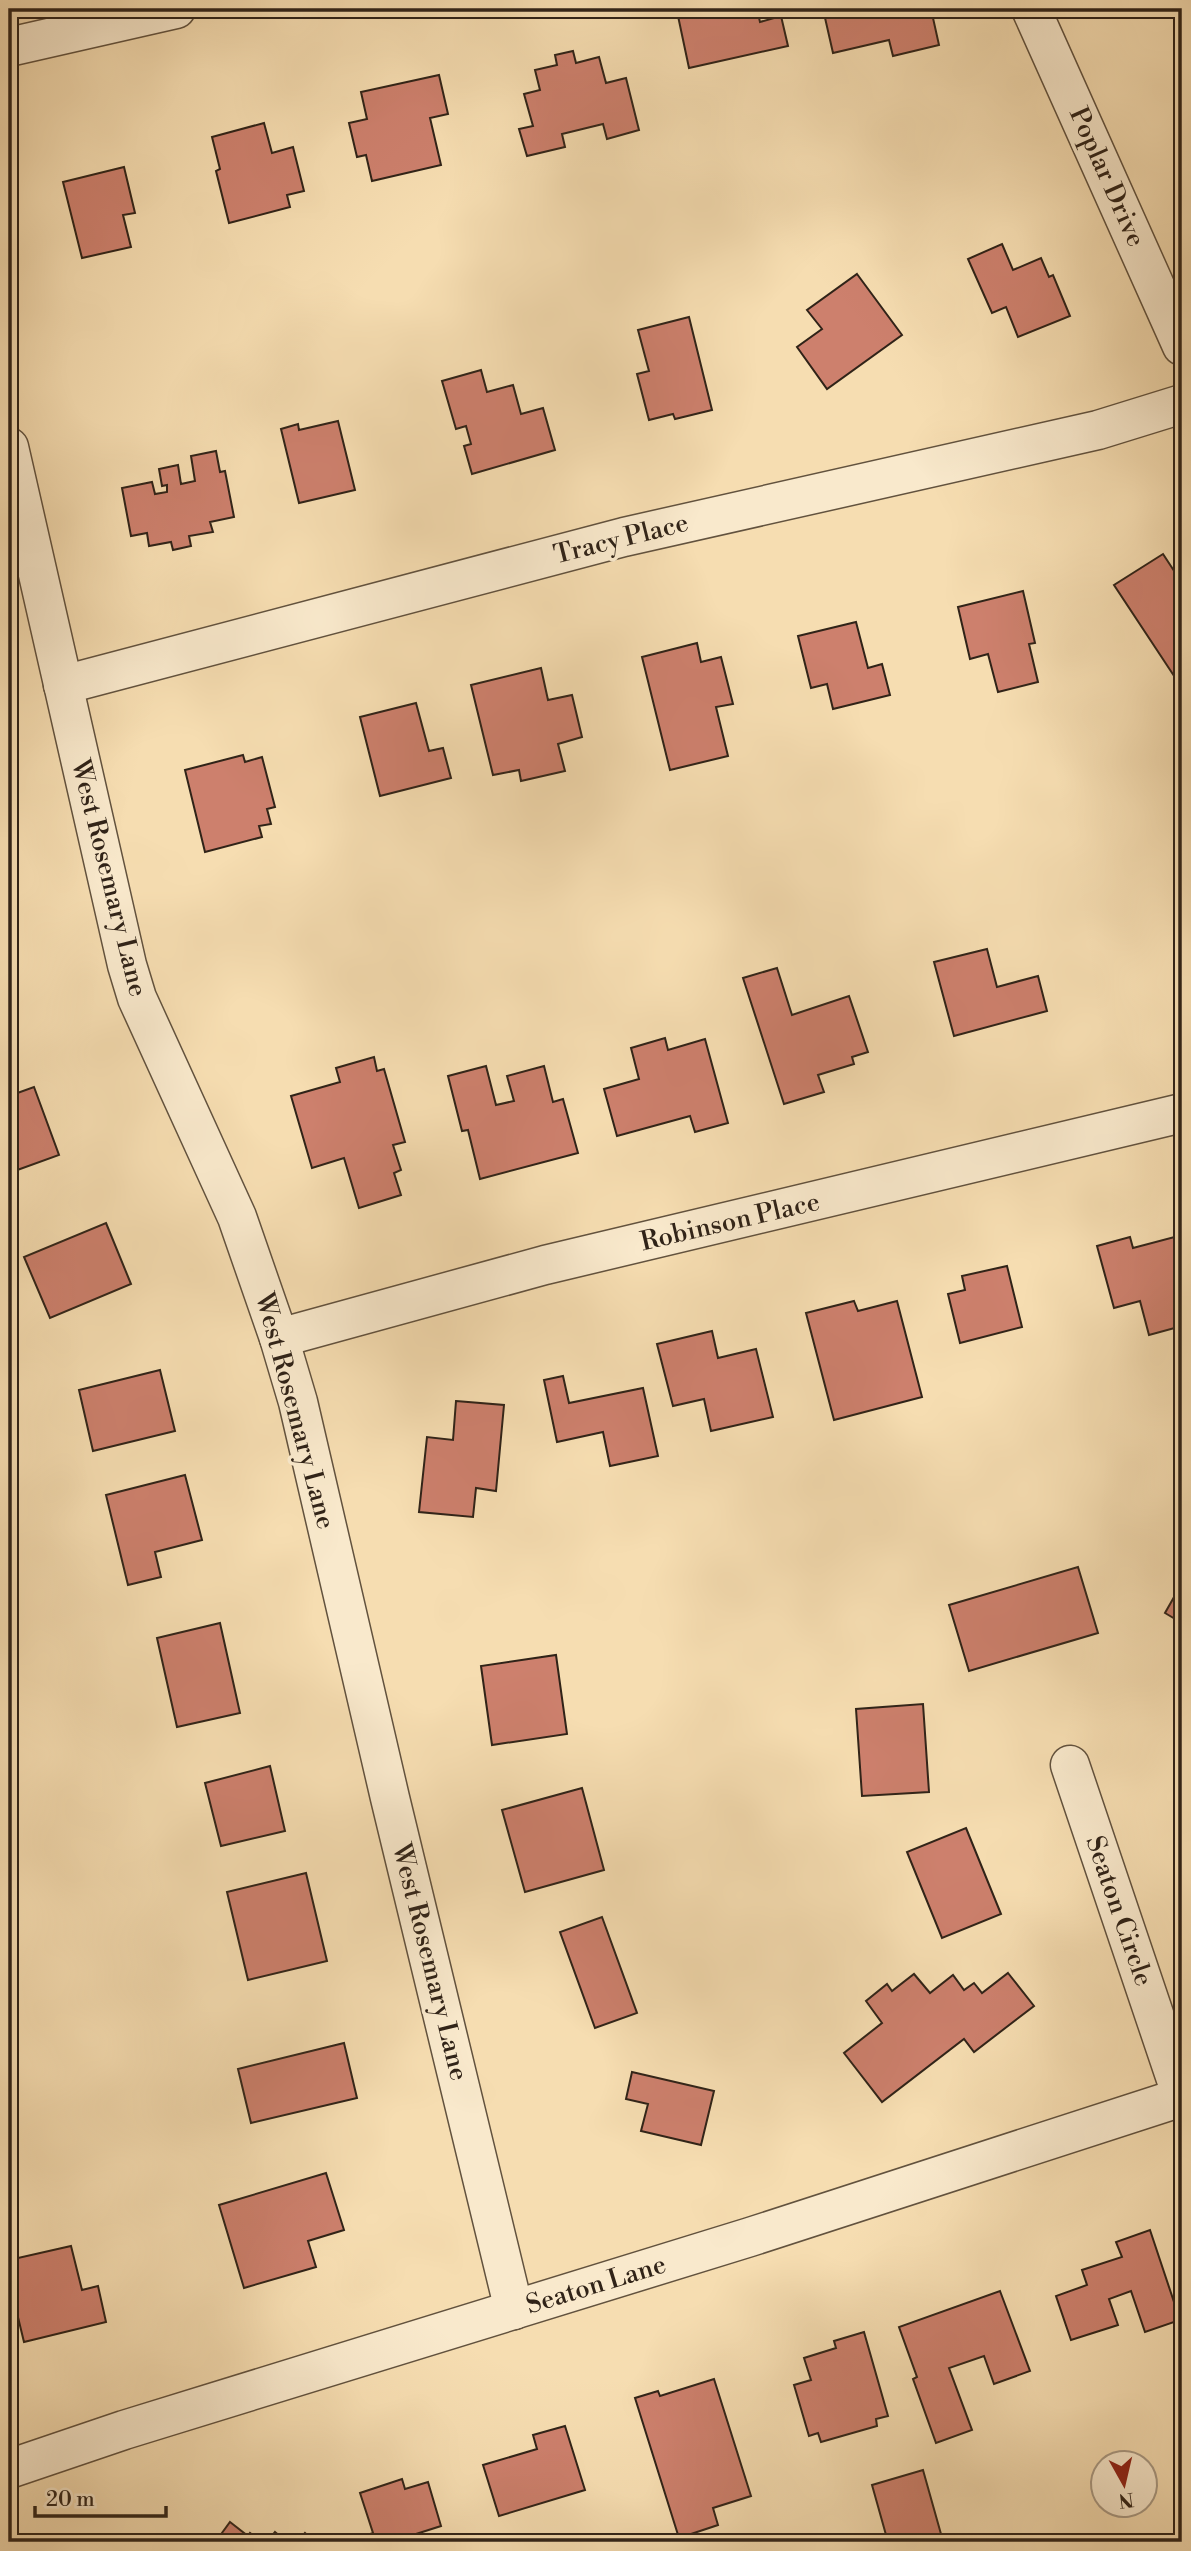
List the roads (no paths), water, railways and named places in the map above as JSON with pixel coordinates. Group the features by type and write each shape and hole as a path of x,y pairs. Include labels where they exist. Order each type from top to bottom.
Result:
{"street":[{"path":"9,47 176,9"},
{"name":"Poplar Drive","path":"1031,9 1182,346"},
{"name":"Tracy Place","path":"63,685 624,537 1098,430 1182,404"},
{"name":"West Rosemary Lane","path":"9,447 136,998 237,1217 298,1402 393,1811 514,2310"},
{"name":"Robinson Place","path":"279,1338 545,1265 1182,1113"},
{"name":"Seaton Circle","path":"1070,1765 1182,2097"},
{"name":"Seaton Lane","path":"9,2469 124,2430 750,2237 1182,2097"}]}
